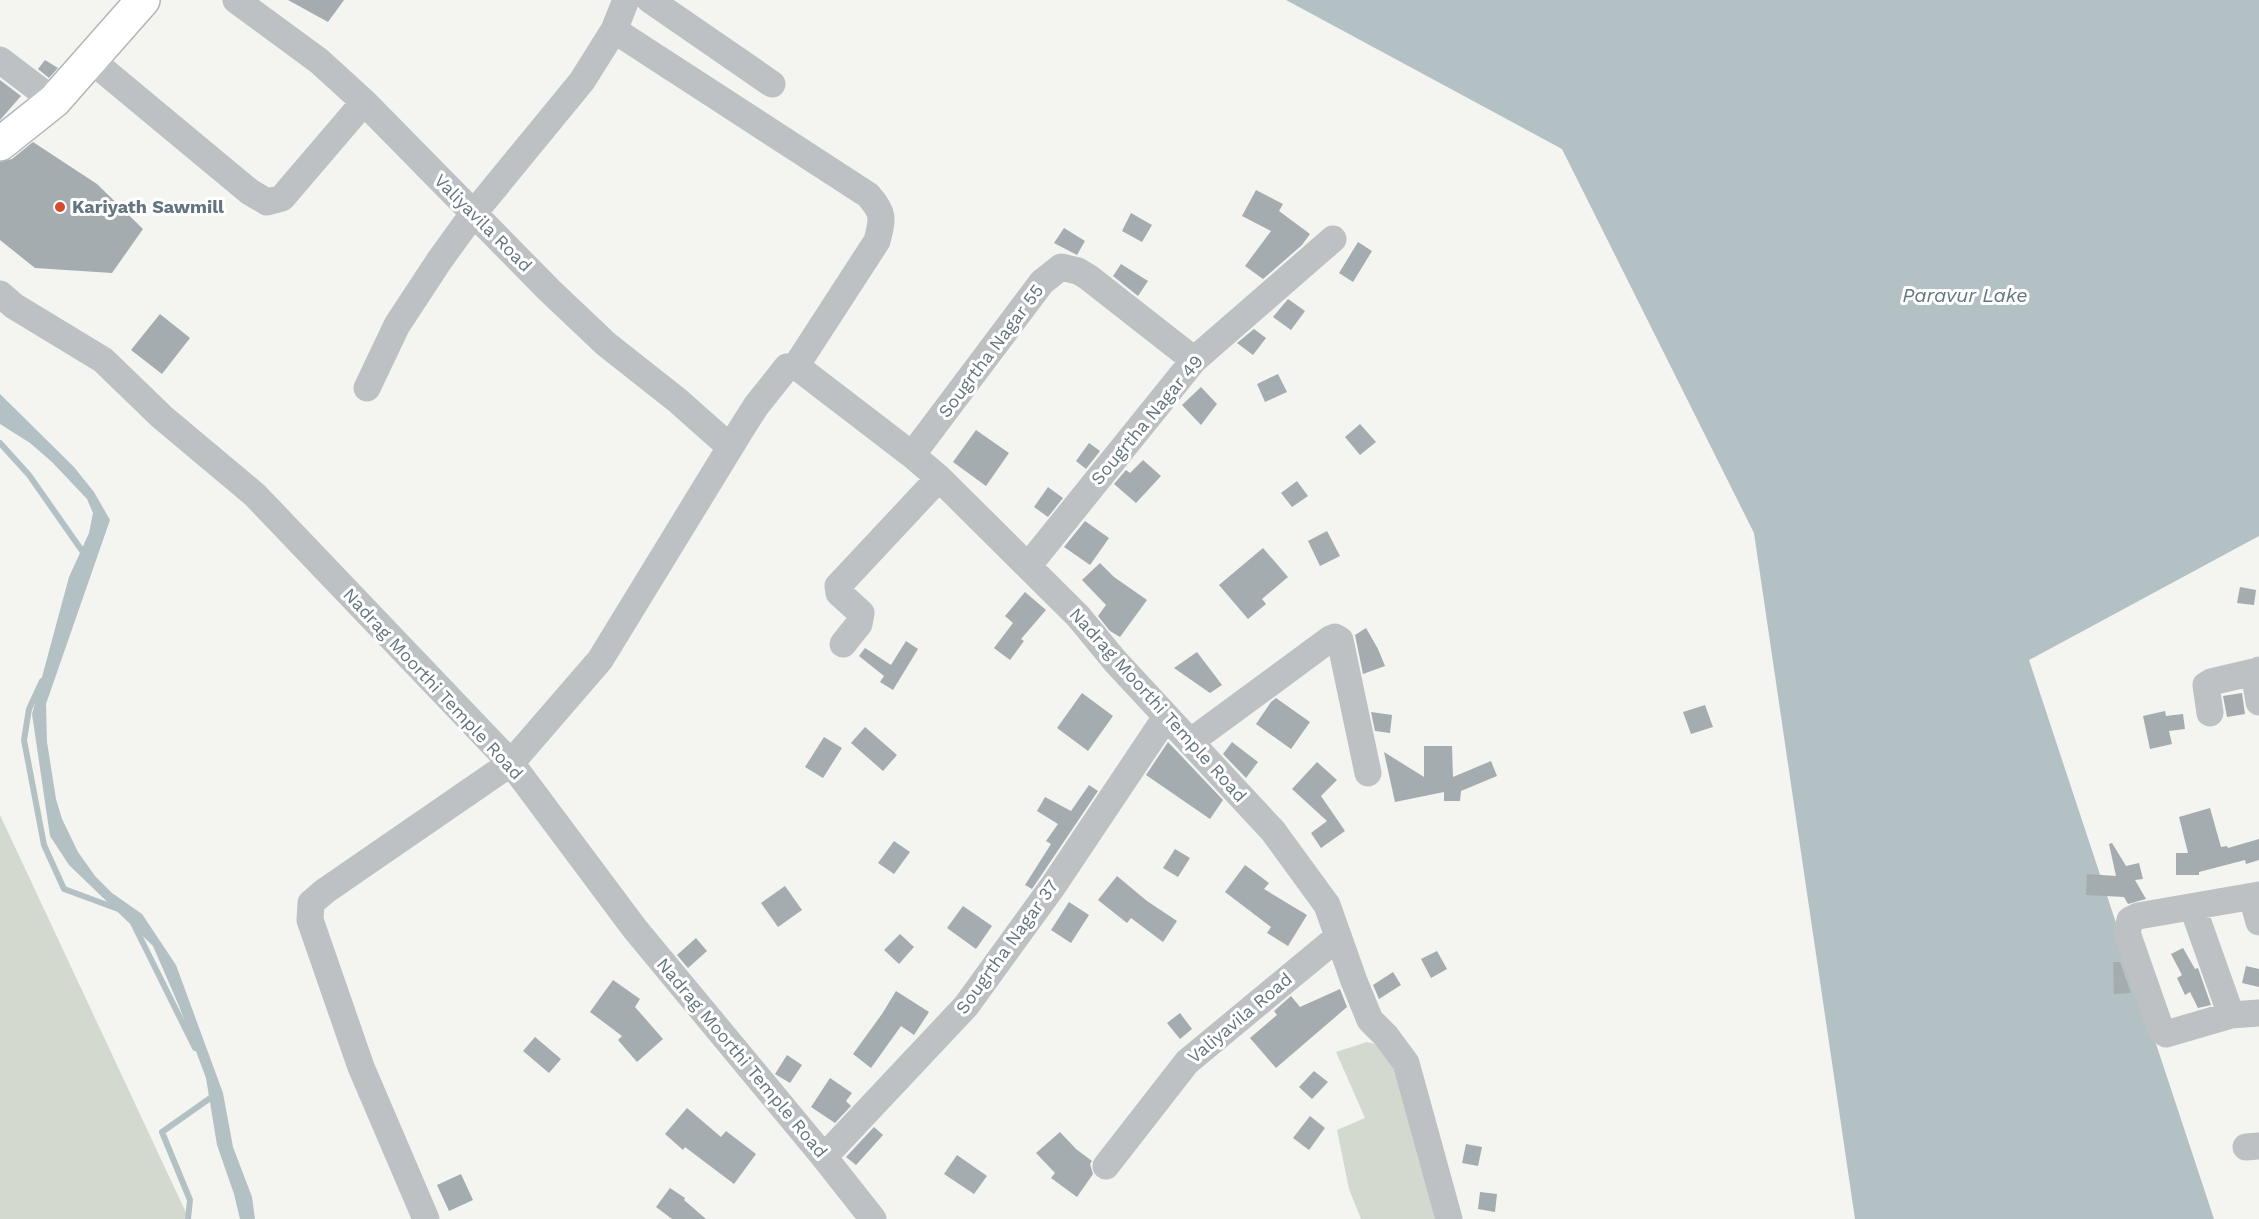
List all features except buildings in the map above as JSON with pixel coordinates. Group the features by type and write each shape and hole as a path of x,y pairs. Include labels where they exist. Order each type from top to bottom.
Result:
{"main road":[{"path":"0,144 54,101 143,0"}],"street":[{"name":"Valiyavila Road","path":"236,0 319,61 364,102 473,214 606,344 677,400 730,447"},
{"path":"367,388 403,316 439,261 473,214 582,81 614,30 626,0"},
{"path":"650,0 772,84"},
{"path":"425,1218 361,1067 310,920 311,903 325,891 511,763 600,660 762,397 787,367 796,366 877,241 882,221 878,207 868,195 614,30"},
{"path":"0,60 54,101"},
{"path":"91,60 250,192 267,202 282,198 364,102"},
{"name":"Sougrtha Nagar 49","path":"1028,566 1194,360 1333,239"},
{"name":"Sougrtha Nagar 55","path":"912,455 1042,282 1061,267 1078,271 1088,277 1194,360"},
{"name":"Nadrag Moorthi Temple Road","path":"0,294 14,306 103,360 162,417 255,495 511,763 635,928 873,1219"},
{"name":"Nadrag Moorthi Temple Road","path":"796,366 939,478 1078,616 1115,662 1273,831 1328,905 1338,938 1370,1020 1386,1036 1406,1063 1449,1219"},
{"path":"843,644 859,624 861,613 839,593 838,586 939,478"},
{"path":"1190,742 1335,637 1340,640 1368,773"},
{"path":"2210,713 2206,685 2258,671 2256,684 2259,702"},
{"name":"Sougrtha Nagar 37","path":"824,1157 966,1006 1053,886 1167,717"},
{"path":"2257,905 2149,913 2130,920 2127,933 2156,1018 2161,1030 2166,1034 2231,1016 2259,1013"},
{"path":"2193,908 2231,1016"},
{"name":"Valiyavila Road","path":"1106,1166 1187,1062 1338,938"}],"shaded area":[{"path":"0,815 189,1219 0,1219"},
{"path":"1367,1042 1386,1047 1397,1063 1437,1219 1361,1219 1349,1189 1337,1130 1365,1118 1336,1052"}],"water":[{"name":"Paravur Lake","path":"1286,0 2259,0 2259,536 2029,660 2214,1219 1855,1219 1754,533 1562,149"},
{"path":"0,394 74,467 94,492 110,520 46,704 47,742 56,799 62,819 78,852 95,876 112,893 142,914 176,965 223,1093 233,1147 252,1197 255,1219 240,1219 217,1145 206,1078 153,946 69,865 50,836 32,714 69,577 89,533 93,513 87,499 52,462 30,443 0,424"}],"waterway":[{"path":"0,443 29,475 85,555"},
{"path":"42,681 29,709 24,740 44,845 64,889 121,910"},
{"path":"133,923 195,1048"},
{"path":"188,1219 190,1200 162,1132 216,1094"}],"place":[{"name":"Kariyath Sawmill","path":"60,207"}]}
